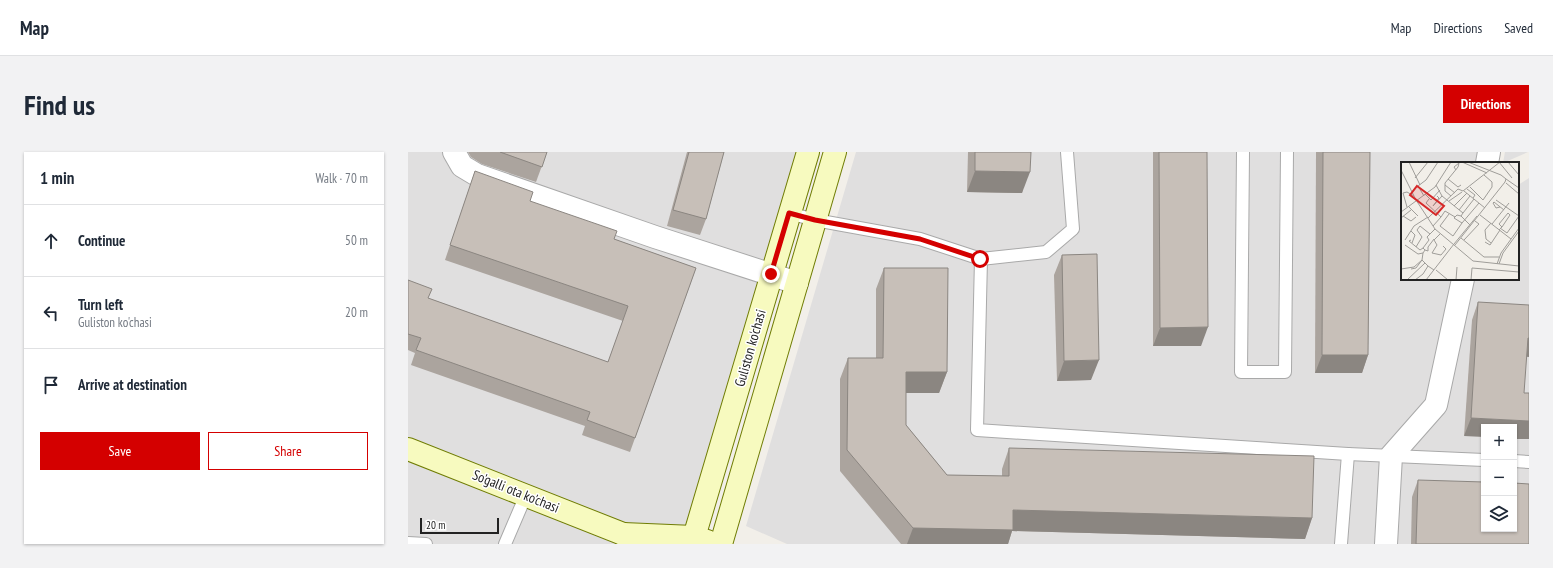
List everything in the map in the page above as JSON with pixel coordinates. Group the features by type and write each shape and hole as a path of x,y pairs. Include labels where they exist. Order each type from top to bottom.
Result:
{"main road":[{"name":"Guliston ko'chasi","path":"693,540 808,152"},
{"name":"Guliston ko'chasi","path":"721,544 835,152"},
{"name":"So'galli ota ko'chasi","path":"408,449 526,495 631,539 693,540 717,544"}],"street":[{"path":"454,152 462,166 477,176 655,237 797,282"},
{"path":"1487,162 1490,152"},
{"path":"1386,544 1391,456 1436,405 1463,280"}],"lane":[{"path":"789,213 815,220 920,239 980,259 1046,252 1073,229 1067,152"},
{"path":"1243,152 1241,372 1284,372 1287,152"},
{"path":"980,259 977,430 1348,454 1481,460"},
{"path":"1341,544 1348,454"},
{"path":"1517,461 1529,462"},
{"path":"505,544 526,495"},
{"path":"408,543 426,544"}],"shaded area":[{"path":"408,152 808,152 692,544 408,544"},
{"path":"856,152 1488,152 1485,162 1401,162 1401,280 1519,280 1519,184 1529,178 1529,544 787,544 746,526"},
{"path":"1505,152 1528,152 1505,162 1503,162"}],"building":[{"path":"500,152 547,152 542,167"},
{"path":"689,152 724,152 706,219 673,210"},
{"path":"975,152 1031,152 1030,172 975,171"},
{"path":"1159,152 1207,152 1208,327 1160,328"},
{"path":"1323,152 1370,152 1368,355 1322,355"},
{"path":"475,171 533,192 530,201 617,231 614,239 696,268 635,438 587,420 590,412 416,350 421,338 408,334 408,280 432,289 428,298 608,362 628,306 450,245"},
{"path":"1097,254 1099,360 1064,361 1062,255"},
{"path":"884,268 948,268 947,372 906,372 906,425 947,475 1009,476 1009,448 1314,456 1312,518 1013,510 1013,530 913,528 847,450 848,358 883,358"},
{"path":"1478,302 1529,305 1529,338 1524,393 1529,393 1529,421 1471,418"},
{"path":"1418,480 1481,482 1481,532 1517,532 1517,483 1529,484 1529,544 1416,544"}],"route":[{"path":"771,274 789,213 815,220 920,239 980,259"}]}
